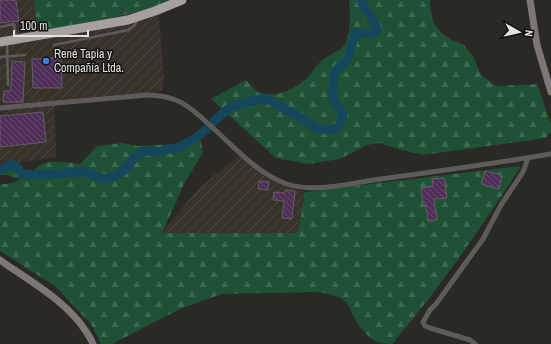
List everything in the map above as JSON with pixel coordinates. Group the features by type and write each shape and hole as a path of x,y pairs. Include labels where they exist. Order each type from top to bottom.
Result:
{"highway":[{"path":"4,42 120,22 165,8 182,0"}],"street":[{"path":"530,0 538,45 551,92"},
{"path":"0,108 147,96 170,98 184,104 196,112 246,158 264,171 286,183 304,188 333,186 434,173 551,154"},
{"path":"475,344 470,340 425,326 423,322 427,314 470,258 483,238 523,172 528,158"},
{"path":"0,260 59,300 76,318 90,336 94,344"}],"lane":[{"path":"54,45 128,30 135,25 136,18"},
{"path":"0,27 14,24 17,40"},
{"path":"4,42 8,56 8,86"},
{"path":"0,57 25,55"}],"shaded area":[{"path":"0,0 34,0 38,31 136,11 158,5 164,78 162,91 54,101 56,157 0,165"},
{"path":"239,156 269,178 284,186 305,192 298,233 161,233 201,186"}],"green space":[{"path":"34,0 170,0 139,11 38,32"},
{"path":"349,0 430,0 430,8 434,24 443,34 464,45 473,56 481,75 496,86 537,84 551,124 551,131 546,138 423,155 379,143 367,145 340,159 308,164 276,158 211,99 246,80 257,91 270,94 284,92 302,82 321,61 340,50 345,44 350,25"},
{"path":"201,140 203,152 184,184 162,233 298,233 305,192 521,166 459,258 392,344 373,340 365,333 344,300 332,295 315,292 222,294 182,308 112,344 101,344 91,324 55,286 0,251 0,184 7,184 19,180 39,166 48,162 80,164 97,146 122,143 137,146 178,144"},
{"path":"6,166 18,168 22,175 26,178 24,180 7,175 0,175 0,168"}],"building":[{"path":"0,0 16,0 19,21 0,23"},
{"path":"61,58 62,88 33,88 32,59"},
{"path":"12,61 25,62 23,102 3,102 4,91 10,91"},
{"path":"43,112 46,142 0,147 0,116"},
{"path":"485,171 502,175 499,189 481,184"},
{"path":"444,178 447,198 434,199 437,220 428,221 426,205 423,205 421,188 433,186 432,179"},
{"path":"259,181 269,182 268,190 258,189"},
{"path":"285,190 295,191 292,219 282,218 284,201 273,200 274,192 284,193"}],"waterway":[{"path":"213,122 228,109 260,99 269,100 307,121 317,129 336,129 343,116 340,108 335,104 333,98 334,76 336,70 347,61 355,33 374,34 377,28 369,13 365,10 361,0"},
{"path":"0,170 10,165 16,166 22,174 46,175 86,172 104,179 116,176 126,169 134,158 144,151 156,152 180,147 207,129"}],"place":[{"name":"René Tapia y Compañía Ltda.","path":"46,61"}]}
